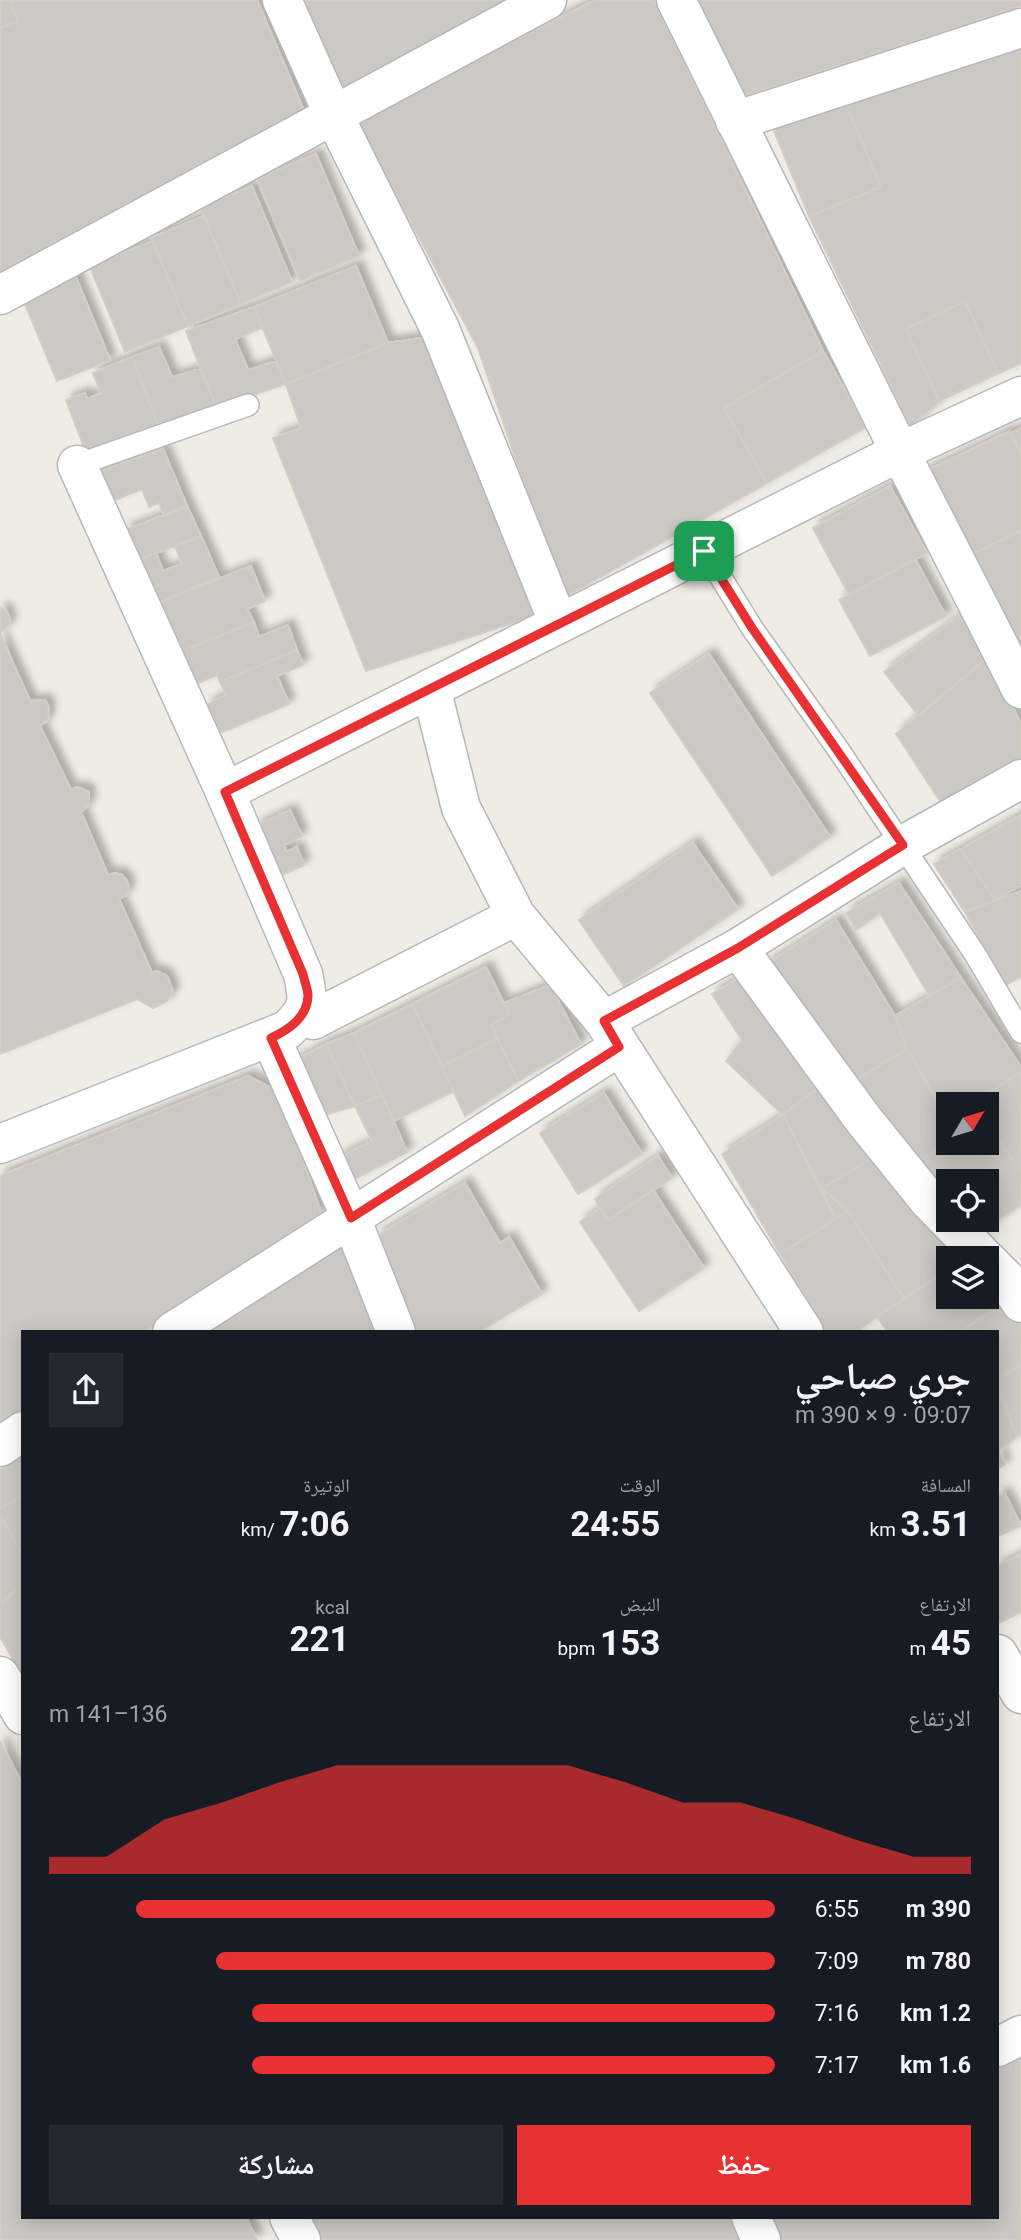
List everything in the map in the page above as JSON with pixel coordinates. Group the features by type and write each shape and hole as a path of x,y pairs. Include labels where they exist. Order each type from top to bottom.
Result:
{"street":[{"path":"282,0 334,116 440,329 558,622"},
{"path":"0,295 547,0"},
{"path":"676,0 1021,690"},
{"path":"735,121 1021,28"},
{"path":"225,792 558,622 900,452 1021,396"},
{"path":"0,1144 271,1038 287,1030 302,1016 308,996 303,974 225,792 77,465"},
{"path":"431,688 461,808 516,916 611,1034 803,1330"},
{"path":"175,1330 351,1218 611,1034 738,948 903,845 1021,779"},
{"path":"302,1016 313,1020 516,916"},
{"path":"738,948 863,1119 930,1202 973,1246"},
{"path":"271,1038 351,1218 395,1330"},
{"path":"999,1273 1021,1303"},
{"path":"0,1447 21,1433"},
{"path":"999,1647 1021,1638"},
{"path":"999,1656 1021,1694"},
{"path":"0,1676 21,1712"},
{"path":"999,2046 1021,2035"},
{"path":"290,2219 301,2240"},
{"path":"752,2219 761,2240"}],"lane":[{"path":"77,465 248,405"},
{"path":"704,551 752,628 903,845 975,954 1021,1032"}],"building":[{"path":"0,0 10,0 18,21 0,28"},
{"path":"0,0 257,0 305,113 0,271"},
{"path":"293,0 512,0 338,90"},
{"path":"596,0 654,0 823,351 724,408 767,483 563,598 478,348 356,119"},
{"path":"696,0 1021,0 1021,6 743,96"},
{"path":"1021,34 1021,363 939,401 911,427 809,216 881,187 841,92"},
{"path":"841,92 881,187 809,216 770,121"},
{"path":"316,154 359,256 300,281 257,179"},
{"path":"252,186 292,282 241,304 201,208"},
{"path":"204,216 241,304 188,326 151,238"},
{"path":"153,241 188,326 125,352 90,267"},
{"path":"356,266 388,343 286,384 254,307"},
{"path":"73,270 110,360 57,381 20,292"},
{"path":"965,301 998,373 939,401 906,329"},
{"path":"254,307 262,328 235,339 248,370 276,361 286,384 216,407 186,331"},
{"path":"433,336 543,613 366,671 273,438 301,428 286,384 388,343"},
{"path":"159,347 172,377 201,369 216,407 158,424 132,357"},
{"path":"823,351 866,427 767,483 724,408"},
{"path":"132,357 158,424 86,452 66,400 85,393 87,399 101,393 93,373"},
{"path":"1021,428 1021,455 1011,433"},
{"path":"1010,431 1021,455 1021,531 964,558 924,472"},
{"path":"163,449 187,506 164,516 159,503 149,507 142,489 105,504 90,475"},
{"path":"890,486 927,553 849,595 813,528"},
{"path":"187,506 201,536 138,560 125,530"},
{"path":"1021,531 1021,656 964,558"},
{"path":"201,536 219,577 157,603 138,560 156,553 163,571 182,564 175,546"},
{"path":"915,559 946,616 870,656 839,600"},
{"path":"251,566 265,601 247,609 254,622 177,653 157,603"},
{"path":"0,608 9,616 10,624 0,633"},
{"path":"959,617 989,656 919,716 884,672"},
{"path":"254,622 259,637 288,625 297,650 220,682 217,675 192,686 177,653"},
{"path":"0,634 30,701 45,700 48,705 47,721 40,726 71,790 78,787 89,792 89,804 81,812 108,875 122,875 127,881 129,888 126,895 119,899 152,973 157,971 167,976 173,991 167,1001 153,1008 137,999 0,1054"},
{"path":"297,650 303,665 277,676 289,704 220,733 207,705 226,695 220,682"},
{"path":"709,654 830,837 772,876 650,693"},
{"path":"989,656 1021,724 1021,761 946,810 896,734"},
{"path":"290,810 302,836 284,845 287,852 297,847 304,865 280,876 256,826"},
{"path":"1021,815 1021,885 995,900 961,849"},
{"path":"693,843 738,909 624,986 579,920"},
{"path":"961,849 995,900 965,912 934,864"},
{"path":"899,883 961,978 929,995 880,913 856,930 846,913"},
{"path":"1021,891 1021,977 1005,985 965,912"},
{"path":"836,920 895,1016 907,1049 852,1082 765,965"},
{"path":"486,967 509,1014 491,1025 498,1038 442,1066 412,1004"},
{"path":"740,978 824,1083 783,1115 726,1061 742,1040 712,994"},
{"path":"961,978 1021,1067 1021,1071 991,1092 936,1092 936,1096 907,1049 895,1016"},
{"path":"550,985 581,1044 518,1081 491,1025 509,1014 504,1003"},
{"path":"412,1004 454,1091 394,1121 354,1033"},
{"path":"354,1033 382,1095 355,1106 326,1044"},
{"path":"498,1038 518,1081 465,1116 442,1066"},
{"path":"326,1044 355,1106 320,1116 293,1062"},
{"path":"907,1049 936,1100 936,1150 917,1164 852,1082"},
{"path":"1021,1071 1021,1173 999,1139 999,1092 991,1092"},
{"path":"248,1076 273,1089 300,1151 321,1213 146,1330 21,1330 21,1413 0,1427 0,1176"},
{"path":"824,1083 873,1158 822,1188 783,1115"},
{"path":"604,1093 642,1154 578,1194 540,1133"},
{"path":"382,1095 407,1152 349,1182 338,1158 372,1141 355,1106"},
{"path":"783,1115 835,1219 822,1188 848,1211 780,1254 722,1154"},
{"path":"999,1139 1021,1173 1021,1205 999,1220 999,1169 936,1169 936,1187 917,1164 936,1150 936,1155 999,1155"},
{"path":"658,1156 672,1178 608,1220 595,1199"},
{"path":"873,1158 950,1246 936,1246 936,1277 904,1299 848,1211 835,1219 822,1188"},
{"path":"465,1183 500,1243 509,1237 542,1294 481,1330 412,1330 377,1236"},
{"path":"653,1190 704,1268 639,1311 580,1222 601,1208 608,1220"},
{"path":"848,1211 904,1299 858,1330 826,1330 780,1254"},
{"path":"345,1240 378,1330 211,1330"},
{"path":"936,1277 936,1309 995,1309 962,1330 887,1330 877,1317"},
{"path":"1001,1305 1021,1314 1021,1366 999,1377 999,1330 963,1330 999,1309"},
{"path":"1021,1366 1021,1435 1017,1437 999,1390 999,1377"},
{"path":"999,1390 1017,1437 999,1449"},
{"path":"999,1452 1005,1465 999,1468"},
{"path":"21,1456 21,1497 0,1508 0,1470"},
{"path":"1005,1494 1021,1526 999,1536 999,1496"},
{"path":"21,1497 21,1552 0,1515 0,1508"},
{"path":"0,1515 21,1552 21,1586 0,1604"},
{"path":"1021,1554 1021,1612 1000,1622 999,1619 999,1565"},
{"path":"21,1586 21,1673 0,1637 0,1604"},
{"path":"0,1741 21,1781 21,2219 247,2219 257,2240 0,2240"},
{"path":"1021,2051 1021,2240 777,2240 768,2219 999,2219 999,2062"},
{"path":"296,2219 733,2219 741,2240 306,2240"}],"route":[{"path":"704,551 752,628 903,845 738,948 604,1021 619,1047 351,1218 271,1038 287,1030 302,1016 308,996 303,974 225,792 558,622 704,551"}]}
